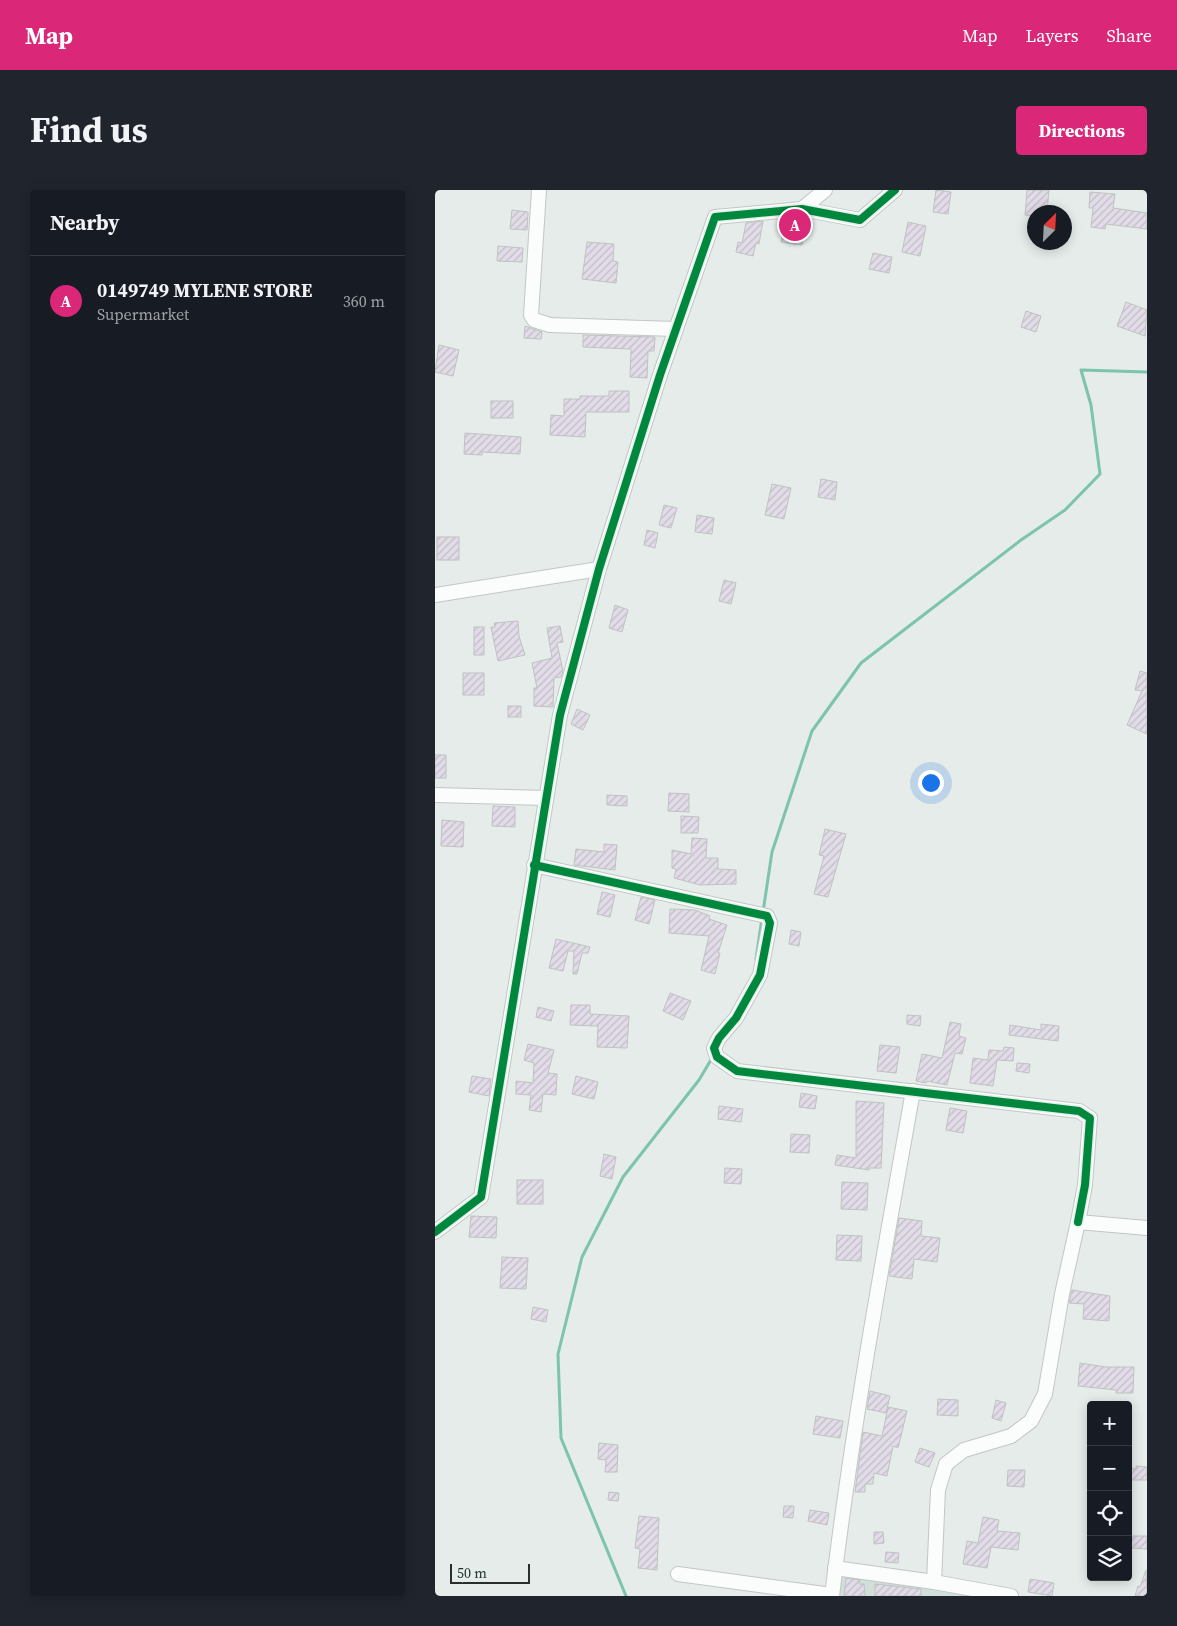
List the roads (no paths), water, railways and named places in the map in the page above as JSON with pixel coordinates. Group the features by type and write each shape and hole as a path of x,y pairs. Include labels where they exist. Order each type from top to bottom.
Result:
{"street":[{"path":"539,190 531,315 534,320 550,325 676,329"},
{"path":"802,209 825,190"},
{"path":"435,1232 481,1196 534,864 560,715 599,569 676,329 715,217 802,209 860,220 895,190"},
{"path":"435,595 599,569"},
{"path":"435,795 546,798"},
{"path":"534,864 761,914 770,923 760,975 735,1018 714,1048 717,1057 737,1070 1079,1111 1090,1118 1085,1185 1062,1294 1045,1394 1031,1421 1011,1436 965,1450 946,1464 939,1490 934,1582"},
{"path":"678,1574 832,1595 885,1246 913,1092"},
{"path":"1078,1222 1147,1228"},
{"path":"835,1568 934,1582 1011,1596"}],"waterway":[{"path":"763,912 772,852 812,731 861,663 1021,540 1065,510 1100,474 1091,405 1081,370 1147,372"},
{"path":"756,959 762,918"},
{"path":"626,1596 561,1438 558,1354 582,1257 623,1177 699,1080 712,1058"}],"place":[{"name":"0149749 MYLENE STORE","path":"795,225"}]}
